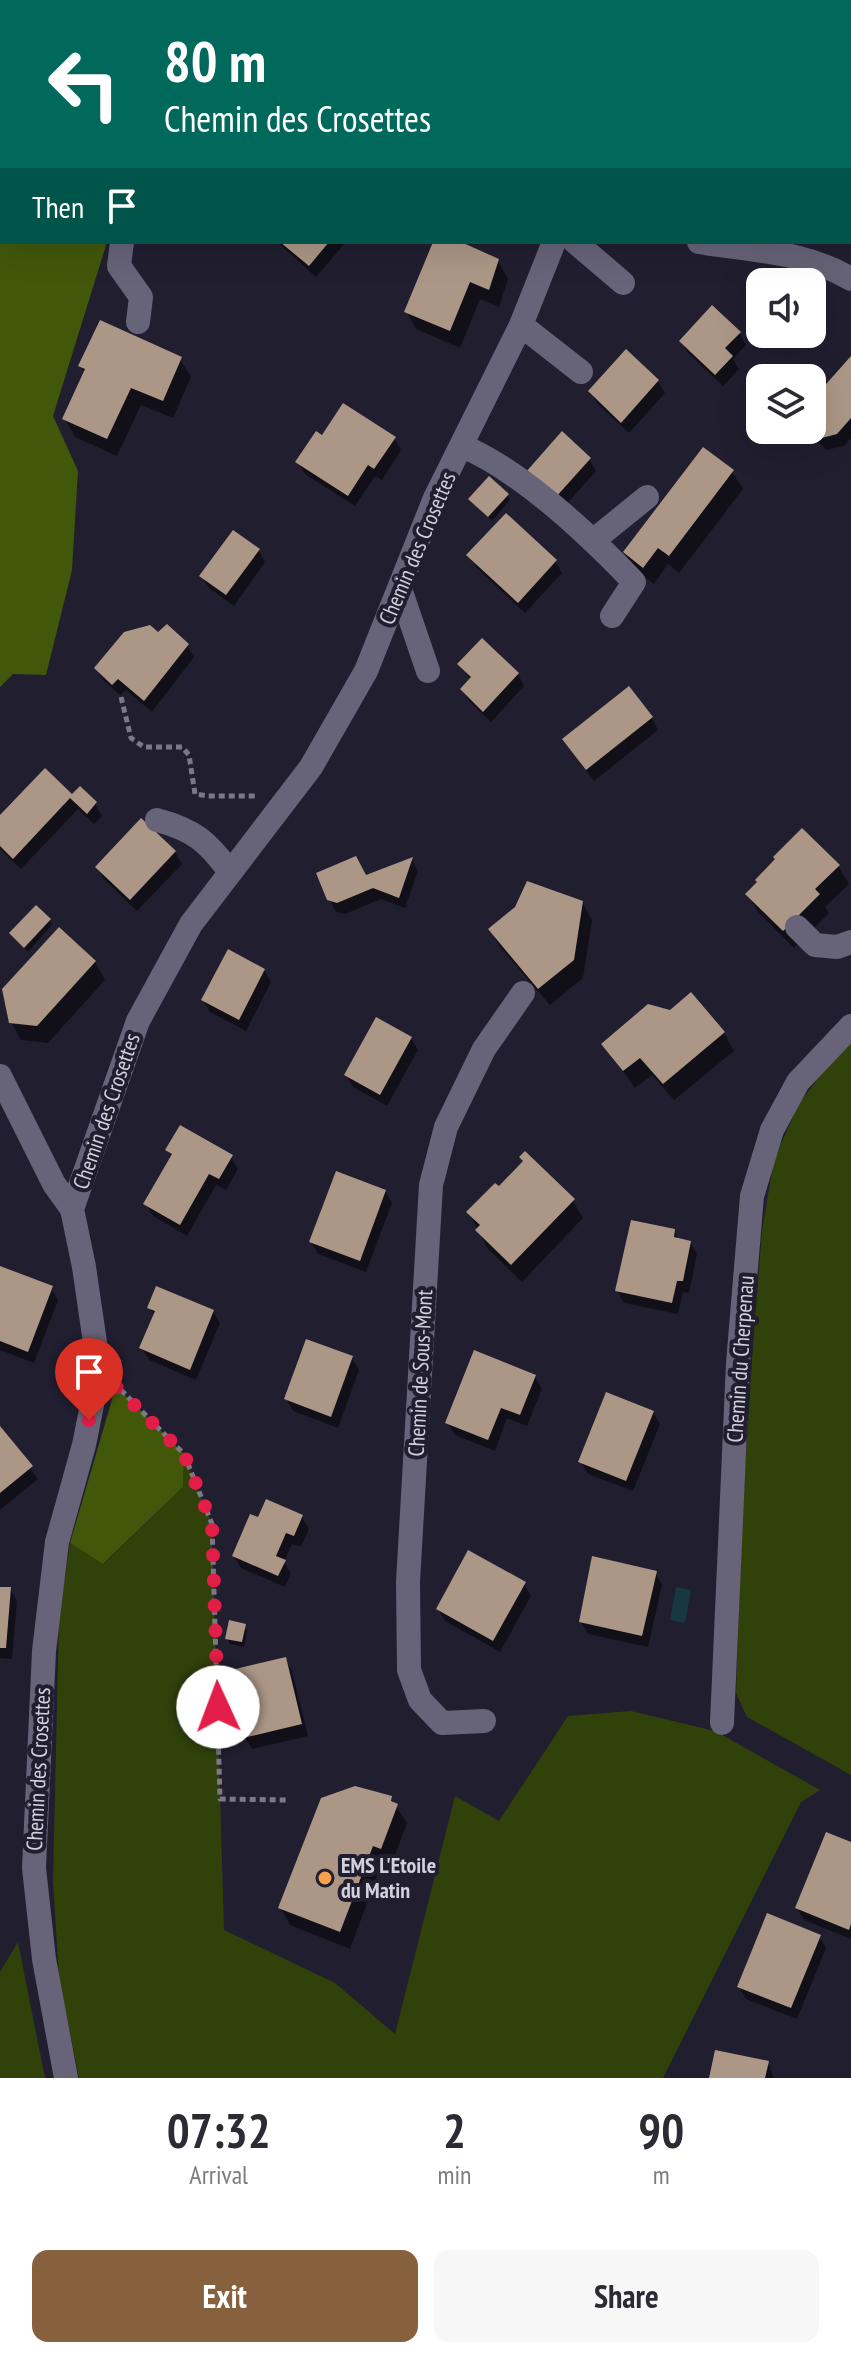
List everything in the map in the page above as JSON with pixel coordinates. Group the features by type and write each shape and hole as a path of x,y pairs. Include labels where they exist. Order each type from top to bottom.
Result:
{"street":[{"path":"122,244 119,266 141,297 138,322"},
{"name":"Chemin des Crosettes","path":"66,2078 44,1959 34,1868 44,1651 57,1542 84,1445 99,1370 72,1209 138,1021 191,924 311,767 366,671 435,498 521,325 557,244"},
{"path":"559,244 623,283"},
{"path":"713,244 795,256 829,266 851,279"},
{"path":"521,325 581,372"},
{"path":"462,446 490,458 594,540 634,582 612,616"},
{"path":"594,540 647,497"},
{"path":"400,589 428,671"},
{"path":"157,820 184,827 213,848 230,872"},
{"path":"797,927 815,945 837,947 851,942"},
{"name":"Chemin de Sous-Mont","path":"484,1721 442,1723 420,1700 409,1670 408,1582 431,1185 446,1127 484,1049 523,993"},
{"name":"Chemin du Cherpenau","path":"722,1723 738,1363 752,1196 772,1130 798,1082 851,1026"},
{"path":"0,1076 54,1184 72,1209"}],"path":[{"path":"121,697 131,738 144,747 182,747 189,755 195,794 256,796 277,810"},
{"path":"99,1370 184,1454 212,1524 220,1799 287,1800"}],"green space":[{"path":"0,244 106,244 53,416 78,471 72,570 46,675 13,674 0,687"},
{"path":"851,1043 851,1775 747,1717 736,1693 752,1358 762,1231 774,1159 799,1104 831,1061"},
{"path":"116,1386 184,1454 183,1487 103,1564 70,1543"},
{"path":"184,1454 212,1524 224,1930 335,1983 395,2034 455,1796 499,1821 568,1716 631,1711 715,1731 820,1790 801,1802 663,2078 79,2078 59,1978 53,1881 59,1618 70,1543 104,1564 183,1487"},
{"path":"18,1942 45,2078 0,2078 0,1972"}],"shaded area":[{"path":"676,1587 691,1590 685,1623 670,1620"}],"building":[{"path":"282,244 327,244 309,266"},
{"path":"432,244 465,244 499,259 489,290 470,282 450,331 404,312"},
{"path":"712,305 741,332 725,348 733,356 715,375 679,341"},
{"path":"100,320 182,357 163,401 131,388 107,439 62,419 85,369 78,366"},
{"path":"626,349 659,380 621,423 588,391"},
{"path":"851,356 851,418 837,434 826,437 826,384"},
{"path":"343,403 396,437 374,469 368,465 348,496 295,462 316,431 322,435"},
{"path":"562,431 591,458 555,498 526,472"},
{"path":"703,447 734,470 669,556 658,548 643,568 623,552"},
{"path":"489,476 509,494 488,517 468,499"},
{"path":"506,513 557,560 518,603 466,555"},
{"path":"233,530 260,549 226,595 199,576"},
{"path":"167,624 189,644 144,701 118,679 112,685 94,668 124,632 150,625 158,632"},
{"path":"482,638 519,673 483,712 460,689 471,677 457,664"},
{"path":"629,686 653,717 586,770 562,739"},
{"path":"45,768 72,794 80,786 97,802 87,814 70,798 13,859 0,846 0,815"},
{"path":"141,818 176,851 130,900 95,867"},
{"path":"802,828 840,865 815,889 820,894 783,931 745,894 775,859 773,857"},
{"path":"356,856 366,875 413,857 399,898 373,888 337,903 327,900 316,873"},
{"path":"527,881 583,901 574,960 538,989 488,929 515,907"},
{"path":"36,905 51,919 24,948 9,933"},
{"path":"59,927 96,961 37,1026 9,1023 2,989"},
{"path":"228,949 265,969 239,1020 201,1000"},
{"path":"691,992 725,1032 663,1084 640,1058 623,1071 601,1044 648,1004 670,1010"},
{"path":"376,1017 412,1037 380,1095 344,1075"},
{"path":"180,1125 233,1155 219,1179 209,1174 180,1225 143,1204 172,1154 165,1150"},
{"path":"525,1151 575,1199 511,1265 475,1230 480,1225 466,1212 495,1183 499,1186 523,1161 519,1157"},
{"path":"336,1171 386,1190 360,1261 309,1242"},
{"path":"631,1220 675,1229 674,1237 691,1241 683,1281 677,1281 672,1303 615,1291"},
{"path":"0,1266 53,1286 28,1352 0,1341"},
{"path":"156,1286 214,1310 190,1370 139,1348 155,1311 147,1308"},
{"path":"306,1339 353,1356 331,1417 284,1399"},
{"path":"474,1350 536,1375 520,1415 501,1408 488,1440 445,1423"},
{"path":"606,1392 654,1411 626,1481 578,1462"},
{"path":"0,1426 33,1466 0,1493"},
{"path":"266,1499 303,1515 294,1536 286,1533 276,1556 286,1560 278,1576 232,1556 250,1514 258,1517"},
{"path":"468,1550 526,1582 493,1641 436,1609"},
{"path":"592,1556 657,1571 642,1636 579,1622"},
{"path":"0,1587 11,1587 6,1648 0,1648"},
{"path":"229,1620 246,1624 242,1642 225,1639"},
{"path":"286,1657 302,1724 243,1738 227,1671"},
{"name":"EMS L'Etoile du Matin","path":"355,1786 392,1796 391,1801 398,1804 381,1849 373,1846 340,1932 278,1908 321,1798"},
{"path":"826,1832 851,1842 849,1930 795,1908"},
{"path":"767,1913 821,1935 791,2008 737,1987"},
{"path":"715,2050 769,2061 765,2078 709,2078"}],"place":[{"name":"EMS L'Etoile du Matin","path":"325,1878"}],"route":[{"path":"89,1420 99,1370 184,1454 212,1524 218,1707"}]}
